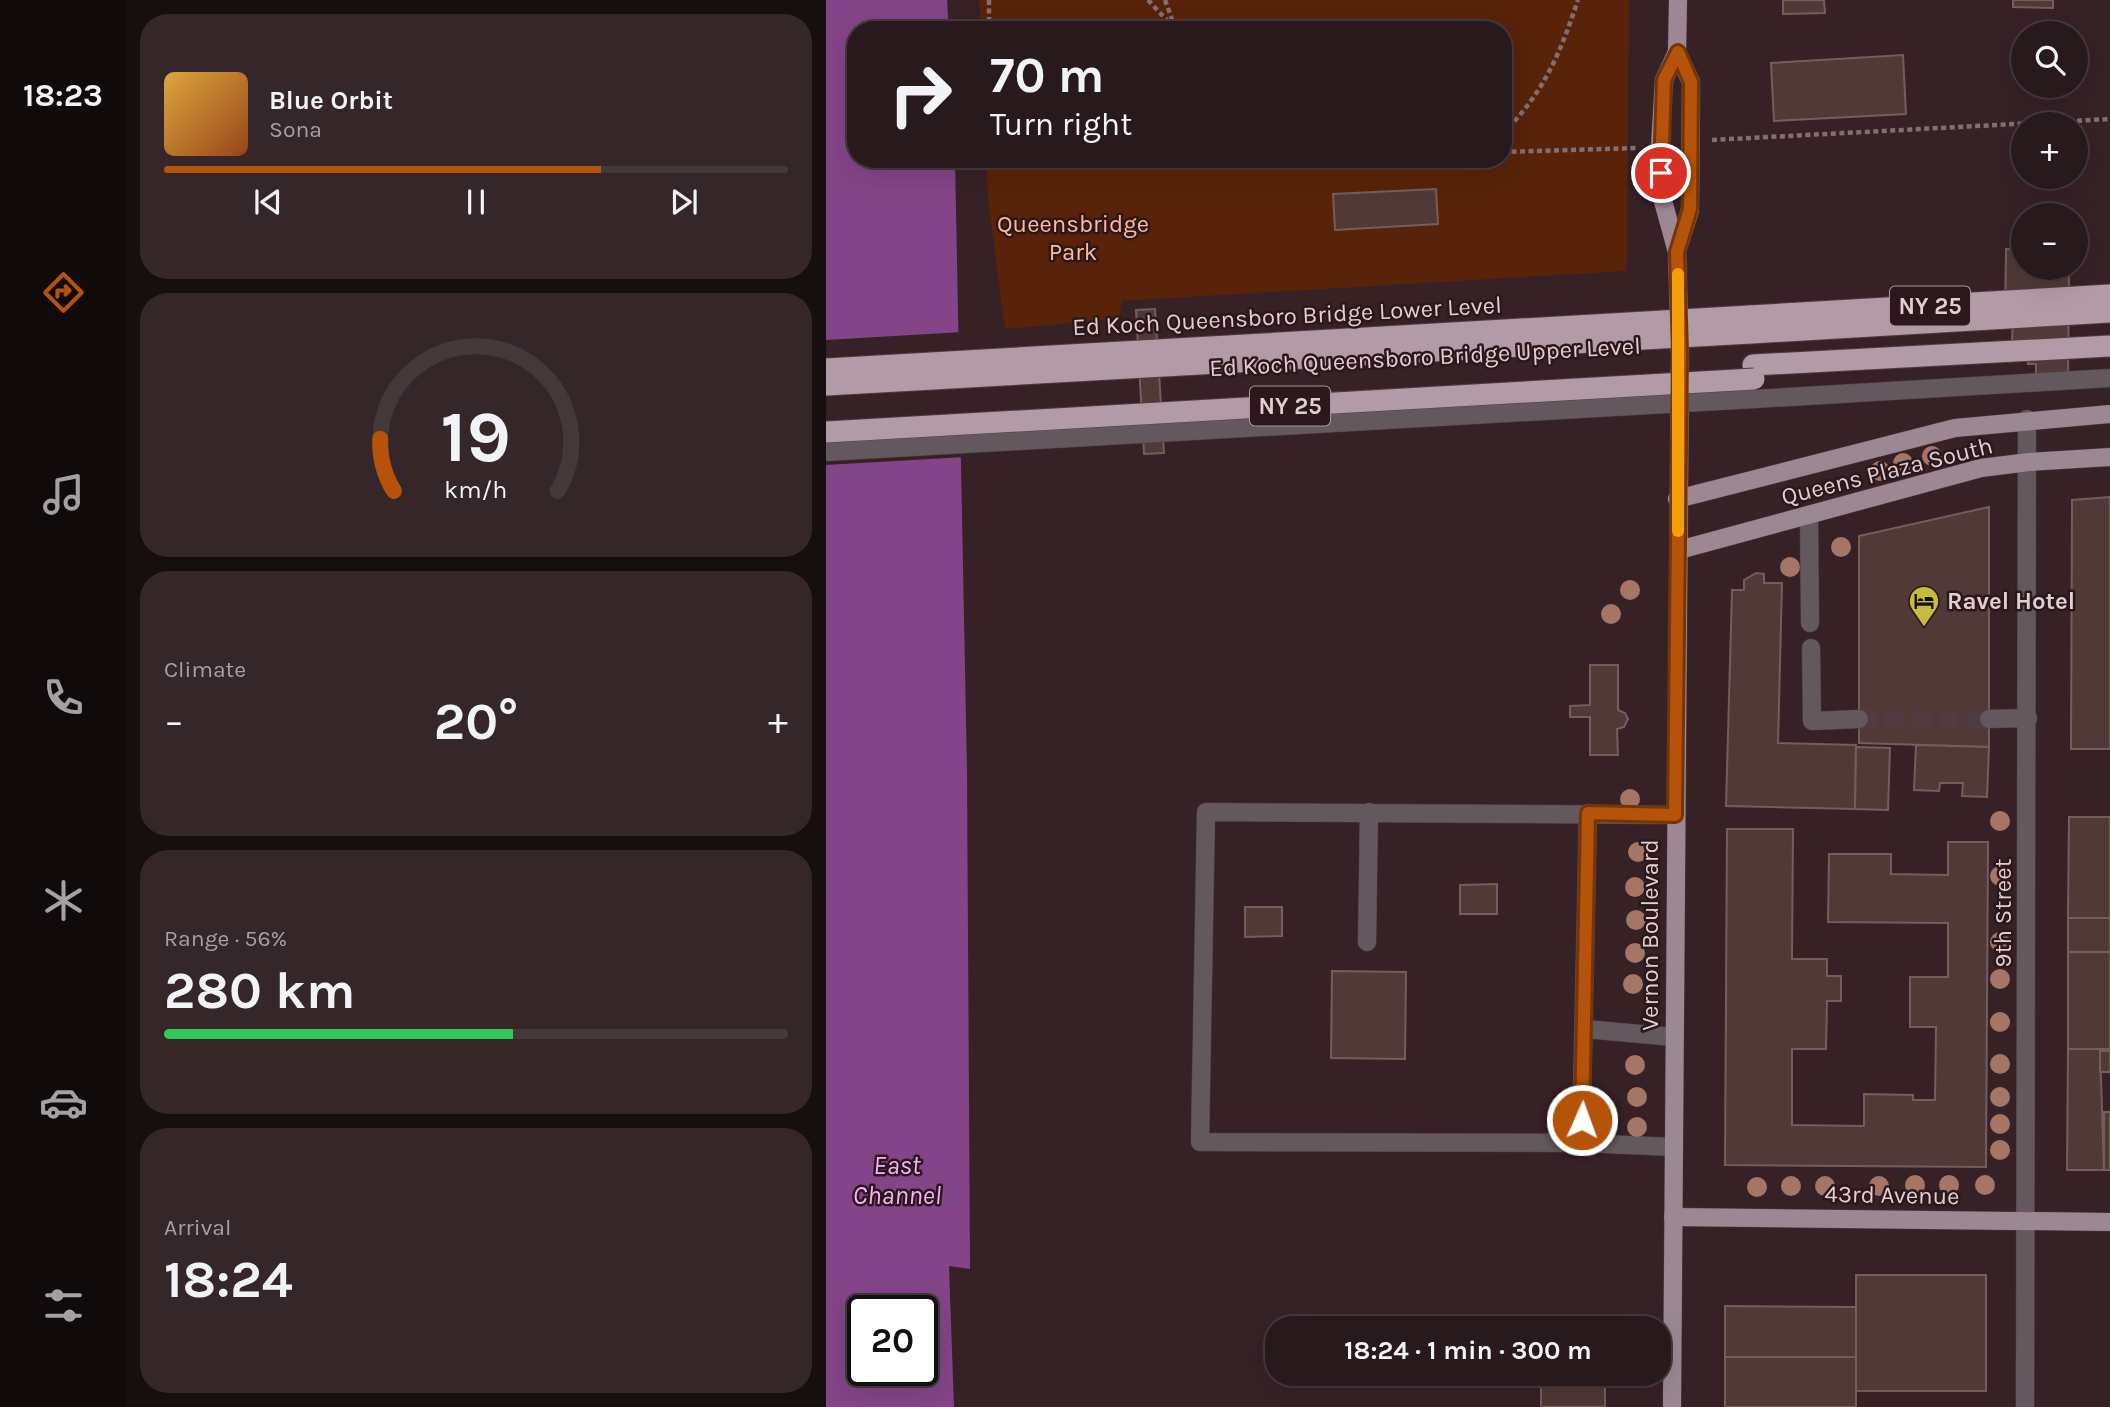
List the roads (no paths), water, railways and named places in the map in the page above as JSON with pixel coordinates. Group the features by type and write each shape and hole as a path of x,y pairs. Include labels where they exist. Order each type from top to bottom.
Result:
{"highway":[{"name":"NY 25","path":"1751,325 2110,295"},
{"path":"1751,325 2110,312"},
{"name":"Ed Koch Queensboro Bridge Lower Level","path":"826,369 1751,325"},
{"name":"Ed Koch Queensboro Bridge Upper Level","path":"826,385 1751,325"},
{"name":"Ed Koch Queensboro Bridge Upper Level","path":"826,418 2110,346"},
{"name":"NY 25","path":"826,432 2110,359"}],"main road":[{"name":"Vernon Boulevard","path":"1677,252 1690,209 1691,82 1678,52 1678,0"},
{"name":"Vernon Boulevard","path":"1672,1407 1680,353 1677,252 1662,201 1660,146 1664,80 1678,52"},
{"name":"Queens Plaza South","path":"1677,499 1955,428 2028,419 2110,414"},
{"name":"Queens Plaza South","path":"1679,550 1981,468 2110,457"},
{"name":"43rd Avenue","path":"1673,1217 2110,1222"}],"street":[{"path":"826,452 2110,378"},
{"name":"9th Street","path":"2025,1407 2028,419"},
{"path":"1809,516 1810,622"},
{"path":"1811,648 1812,721 1859,719"},
{"path":"1989,719 2028,718"},
{"path":"1674,1147 1581,1143 1200,1142 1206,812 1675,815"},
{"path":"1367,942 1369,812"},
{"path":"1581,1143 1588,813"},
{"path":"1585,1029 1674,1037"}],"water":[{"name":"East Channel","path":"826,0 947,0 948,21 847,21 847,168 955,168 967,771 970,1269 949,1266 954,1407 826,1407"}],"tunnel":[{"path":"1859,719 1989,719"}],"place":[{"name":"Ravel Hotel","path":"1924,628"}],"park label":[{"name":"Queensbridge Park","path":"1073,238"}]}
